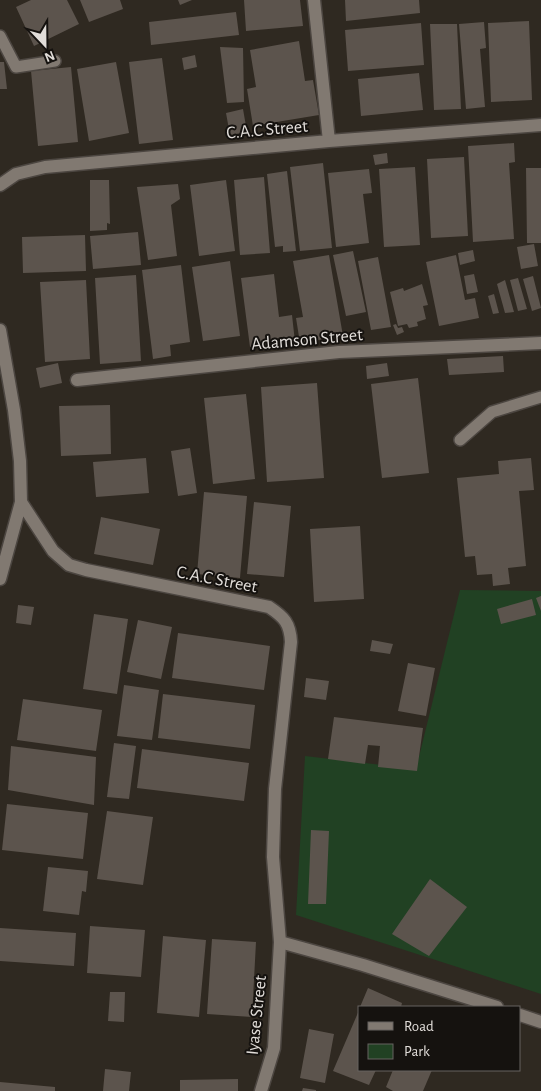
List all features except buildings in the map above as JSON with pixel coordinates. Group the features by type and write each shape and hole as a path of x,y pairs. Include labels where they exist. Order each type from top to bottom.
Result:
{"street":[{"path":"314,0 329,141"},
{"name":"C.A.C Street","path":"0,185 16,174 45,167 329,141 541,125"},
{"path":"0,330 3,368 14,410 20,461 21,502 2,565 0,579"},
{"name":"Adamson Street","path":"77,380 339,352 541,343"},
{"name":"C.A.C Street","path":"21,502 54,551 69,564 86,570 269,607 282,616 290,631 291,642 275,789 273,857 280,942"},
{"path":"280,942 363,964 493,1006"},
{"name":"Iyase Street","path":"261,1091 274,1048 280,942"},
{"path":"521,1015 541,1022"}],"lane":[{"path":"0,36 16,66 55,61"},
{"path":"460,440 492,412 541,397"}],"green space":[{"path":"460,590 541,591 541,994 296,915 305,756 416,769"}]}
